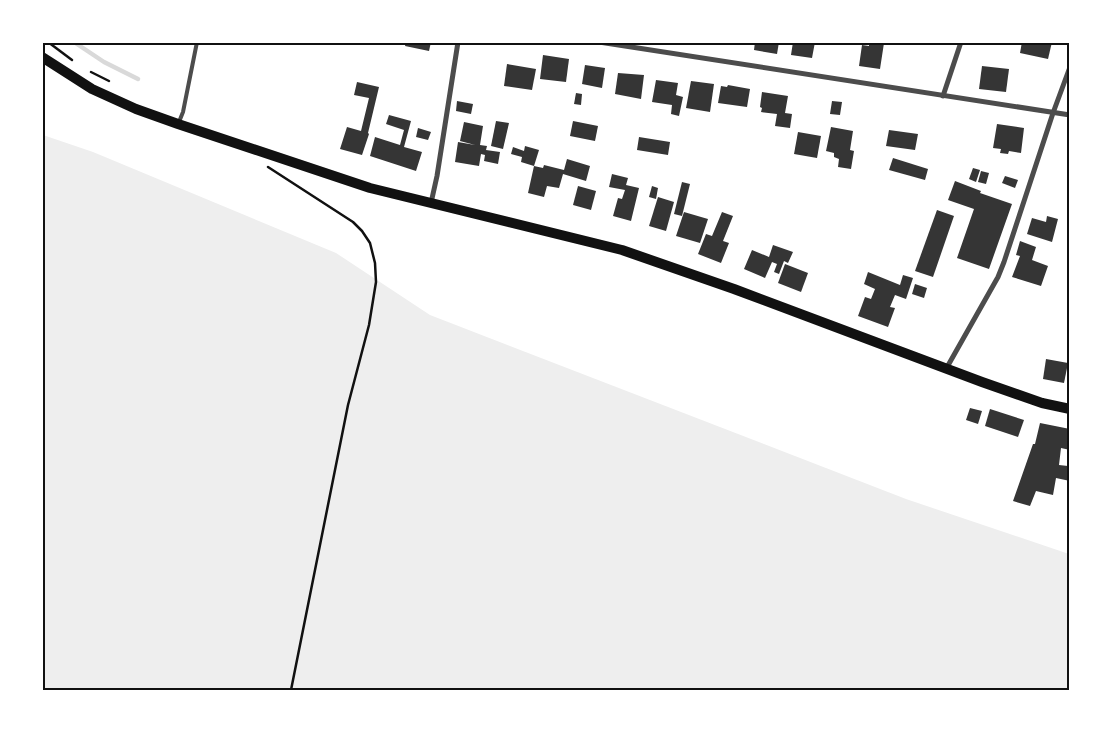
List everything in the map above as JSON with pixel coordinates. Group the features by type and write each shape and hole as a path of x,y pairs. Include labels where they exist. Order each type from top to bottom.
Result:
{"main road":[{"path":"42,57 92,90 178,124 342,180 431,204 622,250 1018,395 1070,409"}],"street":[{"path":"431,204 458,42"},
{"path":"599,42 1070,115"},
{"path":"942,96 961,42"},
{"path":"946,369 998,277 1070,67"}],"lane":[{"path":"178,124 183,112 197,42"}],"path":[{"path":"48,42 79,65"},
{"path":"86,70 113,84"},
{"path":"260,152 268,168 353,222 370,243 375,263 376,282 368,325 348,404 291,690"}],"shaded area":[{"path":"43,135 93,152 336,253 430,315 906,499 1069,554 1069,690 43,690"}],"building":[{"path":"406,42 431,42 429,51 405,46"},
{"path":"755,42 779,42 777,54 754,50"},
{"path":"793,42 815,42 812,58 791,55"},
{"path":"869,42 884,43 880,69 859,66 862,45 869,46"},
{"path":"1022,42 1052,42 1048,59 1020,53"},
{"path":"543,55 569,59 566,82 540,79"},
{"path":"507,64 536,69 532,90 504,86"},
{"path":"585,65 605,68 602,88 582,84"},
{"path":"982,66 1009,69 1006,92 979,89"},
{"path":"618,73 644,75 641,99 615,94"},
{"path":"656,80 678,83 676,95 683,97 679,116 671,114 672,105 652,102"},
{"path":"691,81 714,84 710,112 686,108"},
{"path":"357,82 379,87 369,134 362,155 340,149 347,127 361,131 369,98 354,95"},
{"path":"728,85 750,89 747,107 718,103 721,86 727,87"},
{"path":"762,92 788,96 785,113 792,114 790,128 775,126 777,114 761,112"},
{"path":"576,93 582,94 581,105 574,104"},
{"path":"457,101 473,104 471,114 456,111"},
{"path":"832,101 842,102 840,115 830,114"},
{"path":"389,115 411,121 404,147 422,152 416,171 370,156 375,137 400,145 404,130 386,124"},
{"path":"496,121 509,123 503,149 491,146"},
{"path":"573,121 598,126 595,141 570,136"},
{"path":"464,122 483,126 480,145 487,146 486,150 500,152 498,164 484,161 485,155 481,154 479,166 455,162 458,142 475,145 460,141"},
{"path":"997,124 1024,128 1021,153 1009,151 1008,154 1000,153 1001,149 993,148"},
{"path":"831,127 853,131 850,150 854,151 851,169 838,167 839,159 834,157 834,153 826,151"},
{"path":"418,128 431,132 428,140 416,137"},
{"path":"889,130 918,134 915,150 886,146"},
{"path":"798,132 821,136 817,158 794,154"},
{"path":"639,137 670,142 668,155 637,150"},
{"path":"525,146 539,150 534,166 521,162 522,157 511,154 513,147 524,151"},
{"path":"893,158 928,169 925,180 889,170"},
{"path":"567,159 590,166 586,181 563,174 559,188 547,186 544,197 528,193 534,166 543,168 544,165 564,170"},
{"path":"973,168 980,170 976,182 969,179"},
{"path":"981,171 989,173 986,184 978,182"},
{"path":"612,174 628,178 626,185 639,188 631,221 613,216 618,198 622,199 625,190 609,187"},
{"path":"1005,176 1018,180 1015,188 1002,183"},
{"path":"955,181 981,191 980,193 1012,204 989,269 957,258 974,209 948,200"},
{"path":"682,182 690,184 682,216 674,214"},
{"path":"578,186 596,191 591,210 573,205"},
{"path":"652,186 658,188 656,199 649,197"},
{"path":"658,197 674,202 666,231 649,226"},
{"path":"937,210 954,216 933,277 915,271"},
{"path":"684,212 708,219 700,243 676,236"},
{"path":"722,212 733,216 723,241 729,243 721,263 698,254 706,234 712,236"},
{"path":"1047,216 1058,219 1052,242 1027,234 1032,218 1046,222"},
{"path":"1020,241 1036,247 1032,260 1048,266 1041,286 1012,277 1020,256 1016,255"},
{"path":"773,245 793,252 788,263 784,261 779,274 774,272 777,264 772,262 765,278 744,269 752,250 769,257"},
{"path":"785,264 808,273 801,292 778,283"},
{"path":"868,272 900,285 903,275 913,278 906,299 895,295 890,307 895,308 888,327 858,316 865,297 871,299 875,289 864,284"},
{"path":"915,284 927,288 924,298 912,294"},
{"path":"1046,359 1068,363 1064,383 1043,379"},
{"path":"970,408 982,411 978,424 966,420"},
{"path":"990,409 1024,420 1018,437 985,426"},
{"path":"1040,423 1070,429 1070,450 1061,448 1059,465 1068,466 1070,460 1070,481 1056,478 1053,495 1036,491 1030,506 1013,501 1033,444 1035,444"}],"waterway":[{"path":"74,42 104,62 138,79"}]}
